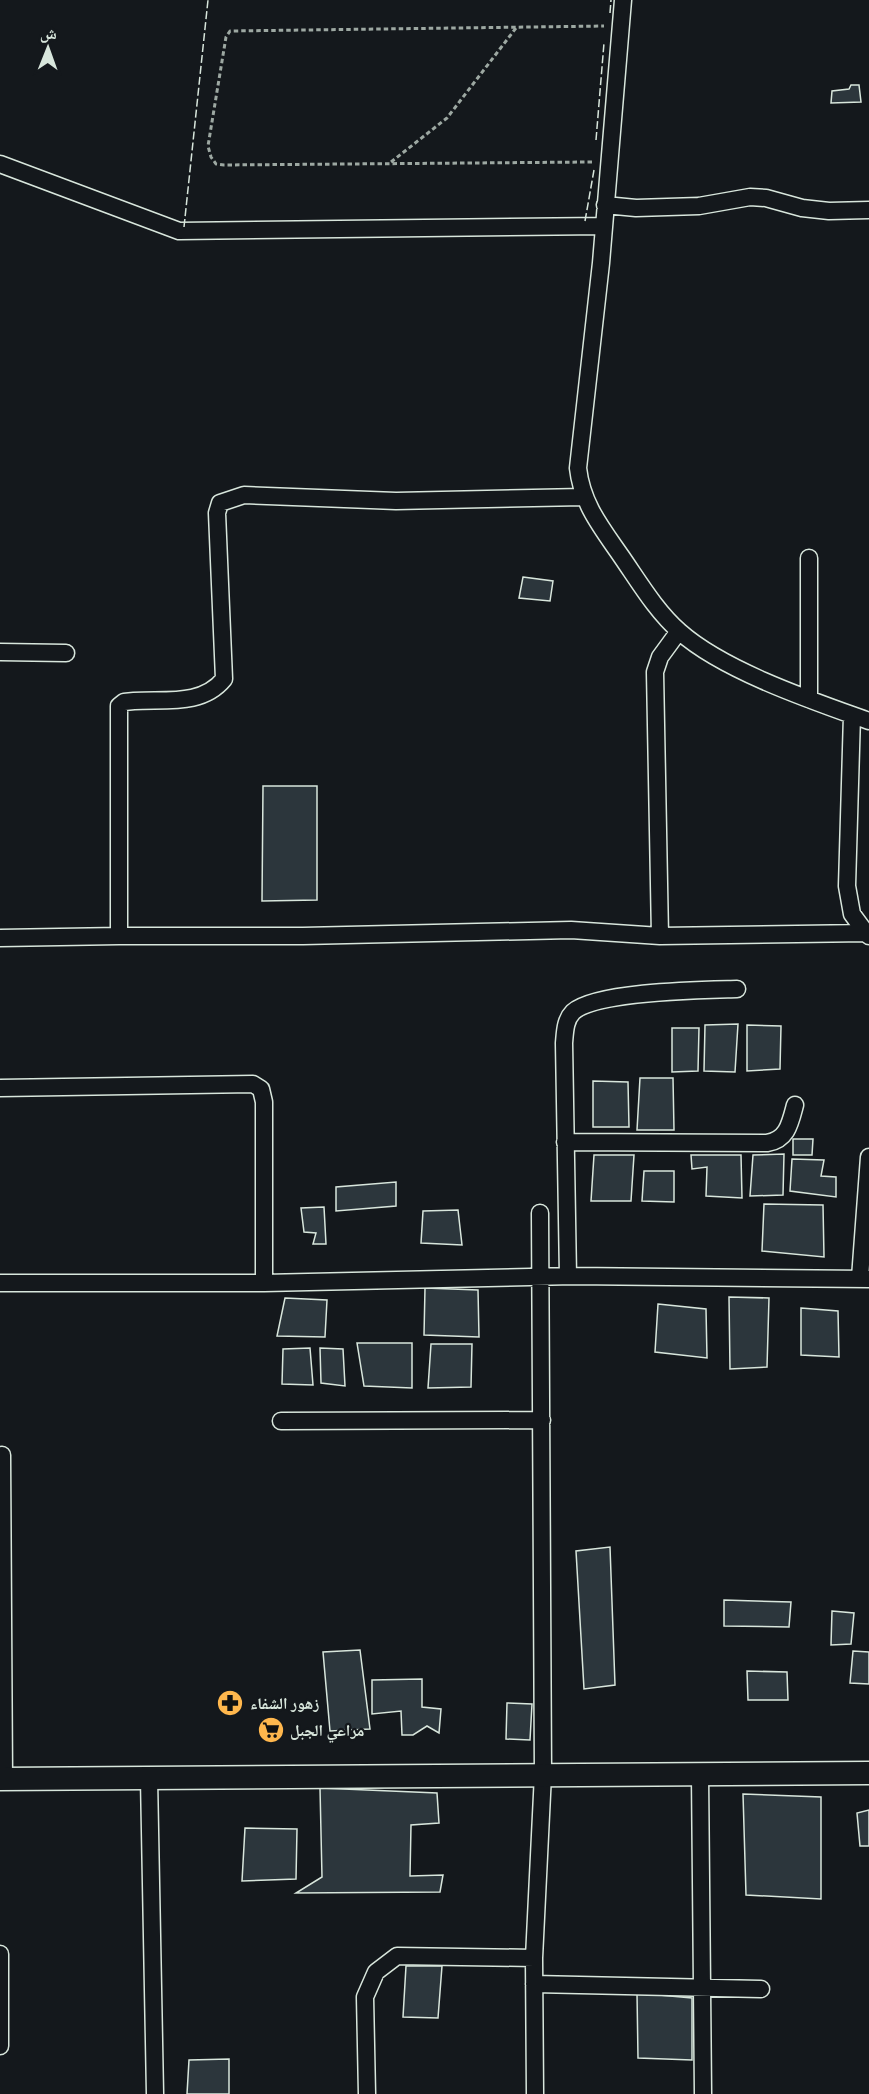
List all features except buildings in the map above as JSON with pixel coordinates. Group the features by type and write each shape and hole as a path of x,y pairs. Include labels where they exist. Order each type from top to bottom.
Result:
{"street":[{"path":"622,0 605,205 578,468 583,497 593,516 655,604 679,631 723,661 809,699 869,722"},
{"path":"0,164 179,231 603,226"},
{"path":"605,205 636,208 699,206 750,197 766,198 802,208 829,211 869,210"},
{"path":"118,936 119,706 124,702 202,697 214,691 224,679 217,513 220,503 244,495 396,501 583,497"},
{"path":"809,558 809,699"},
{"path":"660,936 655,672 660,657 679,631"},
{"path":"0,652 66,653"},
{"path":"852,715 847,886 852,914 868,934"},
{"path":"0,938 303,936 571,930 660,936 868,934"},
{"path":"568,1276 564,1042 566,1026 572,1014 582,1006 630,996 737,989"},
{"path":"0,1088 252,1084 261,1089 264,1102 264,1282"},
{"path":"565,1142 777,1142 784,1136 795,1106"},
{"path":"0,1283 264,1282 542,1276 865,1278 869,1157"},
{"path":"535,2094 534,1958 543,1773 540,1213"},
{"path":"280,1421 542,1420"},
{"path":"2,1455 2,1779 543,1773 869,1773"},
{"path":"700,1774 703,2094"},
{"path":"149,1778 155,2094"},
{"path":"0,1954 0,2046"},
{"path":"367,2094 365,1997 376,1972 397,1956 534,1958"},
{"path":"534,1984 762,1989"}],"path":[{"path":"609,162 216,164 208,146 225,37 230,31 240,29 620,25"},
{"path":"390,163 447,118 516,27"}],"fence":[{"path":"184,227 208,0"},
{"path":"610,13 611,0"},
{"path":"596,140 604,43"},
{"path":"585,221 594,170"}],"place":[{"name":"زهور الشفاء","path":"230,1703"},
{"name":"مراعي الجبل","path":"271,1730"}]}
